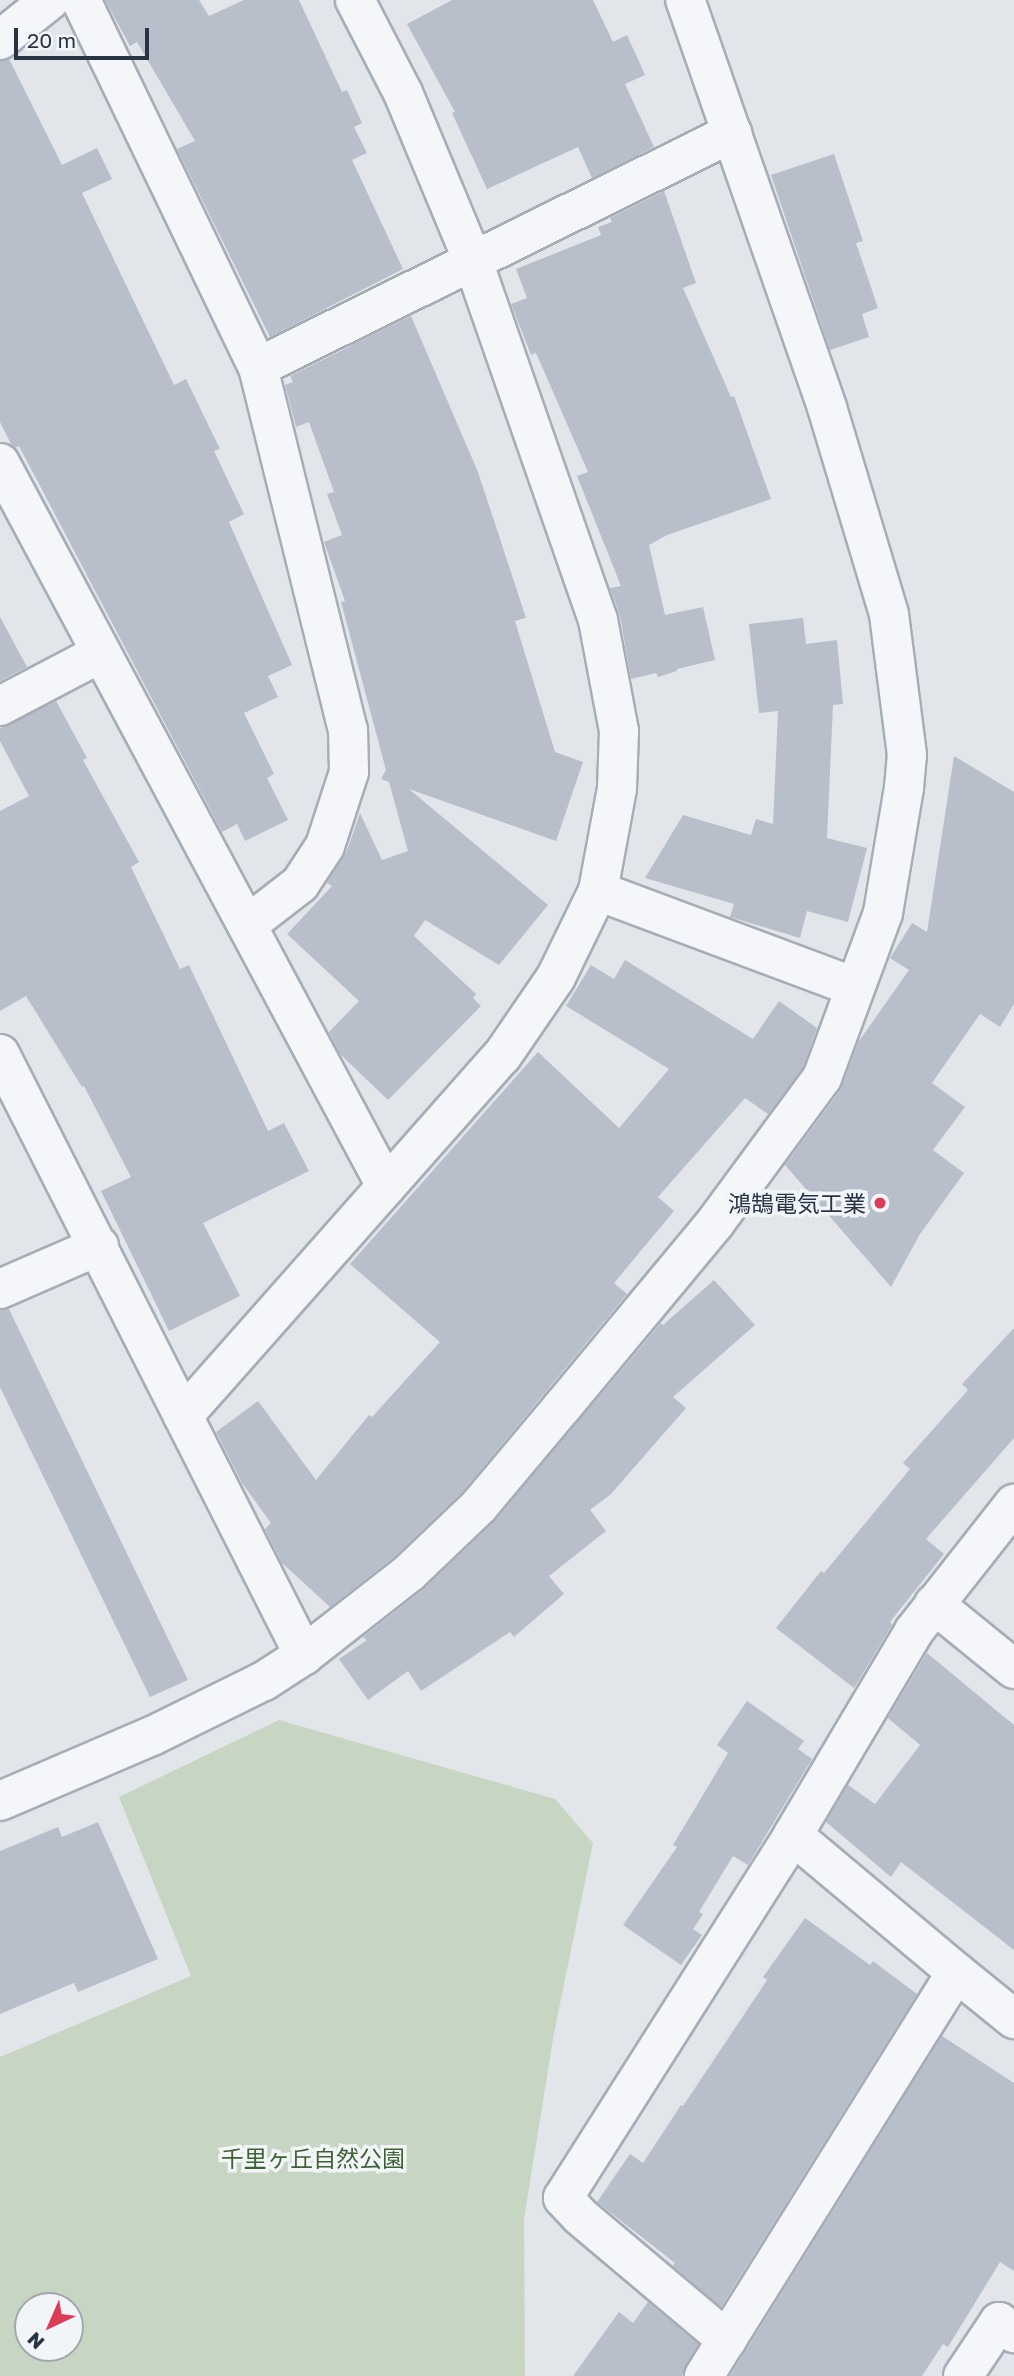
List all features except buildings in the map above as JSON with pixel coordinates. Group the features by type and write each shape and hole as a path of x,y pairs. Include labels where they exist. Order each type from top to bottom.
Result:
{"street":[{"path":"0,40 50,0"},
{"path":"81,0 258,367 348,730 349,772 325,846 300,884 247,925"},
{"path":"183,1416 502,1056 556,976 598,891 617,788 619,731 612,682 598,620 473,261 403,93 355,0"},
{"path":"0,1801 152,1736 264,1681 304,1655 409,1573 480,1506 706,1234 822,1078 883,914 907,755 889,614 827,407 685,0"},
{"path":"258,367 732,133"},
{"path":"0,463 386,1186"},
{"path":"0,706 101,653"},
{"path":"598,891 855,987"},
{"path":"0,1054 304,1655"},
{"path":"0,1289 99,1246"},
{"path":"727,2340 580,2216 563,2198 793,1835 914,1631 1014,1504"},
{"path":"934,1604 1014,1669"},
{"path":"793,1835 1014,2019"},
{"path":"704,2376 956,1972"},
{"path":"963,2376 1009,2317"}],"green space":[{"name":"千里ヶ丘自然公園","path":"279,1720 555,1799 593,1843 554,2033 524,2219 525,2376 0,2376 0,2057 191,1976 119,1797"}],"place":[{"name":"鴻鵠電気工業","path":"880,1203"}]}
